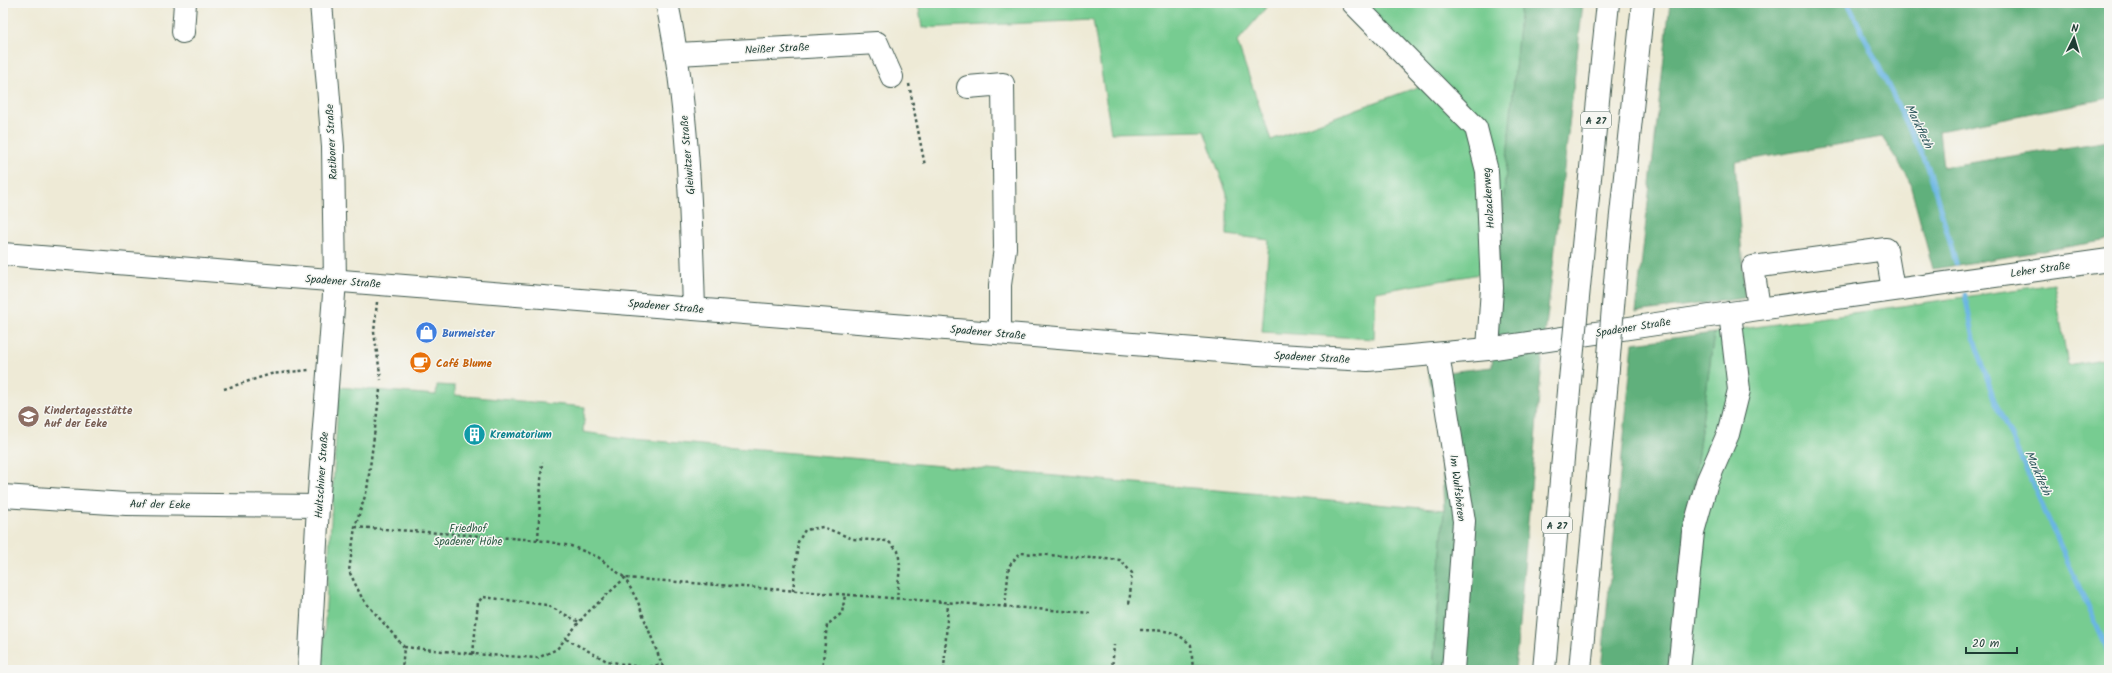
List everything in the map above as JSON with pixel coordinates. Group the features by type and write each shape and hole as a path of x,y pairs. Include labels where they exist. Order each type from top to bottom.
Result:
{"main road":[{"path":"183,32 185,3"},
{"name":"Ratiborer Straße","path":"321,3 333,147 335,280"},
{"name":"Gleiwitzer Straße","path":"667,3 678,54 691,188 694,309"},
{"name":"Holzackerweg","path":"1353,3 1476,128 1487,171 1492,288 1488,349"},
{"name":"A 27","path":"1544,670 1570,380 1608,3"},
{"path":"1580,670 1643,3"},
{"name":"Neißer Straße","path":"678,54 877,42 892,77"},
{"path":"968,87 1003,84 1005,248 1000,285 1000,333"},
{"path":"1759,308 1753,267 1886,249 1893,289"},
{"name":"Spadener Straße","path":"3,254 1258,354 1368,360 1488,349 1970,278"},
{"name":"Leher Straße","path":"1970,278 2109,260"},
{"name":"Hultschiner Straße","path":"304,670 335,280"},
{"path":"1679,670 1693,532 1707,482 1728,434 1739,390 1730,313"},
{"name":"Im Wulfshören","path":"1438,354 1464,521 1453,670"},
{"name":"Auf der Eeke","path":"3,496 126,504 318,506"}],"path":[{"path":"892,77 909,81 925,166"},
{"path":"378,284 374,332 381,380"},
{"path":"224,389 271,374 329,368"},
{"path":"380,390 367,490 355,527 349,571 362,598 404,647 472,654 538,658 557,649 579,622 625,578 1090,613"},
{"path":"538,540 542,462"},
{"path":"355,527 538,540 571,546 598,557 625,578 638,602 664,670"},
{"path":"793,591 798,542 804,530 823,527 853,539 888,541 898,551 900,565 898,599"},
{"path":"1005,607 1009,566 1020,553 1120,560 1132,573 1129,606"},
{"path":"822,670 827,625 842,613 845,595"},
{"path":"472,654 478,602 483,597 547,604 579,622"},
{"path":"944,670 948,602"},
{"path":"1140,630 1166,631 1180,635 1191,645 1192,670"},
{"path":"566,638 607,661 645,668 662,664"},
{"path":"1112,670 1114,645"},
{"path":"402,670 404,647"}],"green space":[{"path":"918,3 1270,3 1237,42 1271,140 1426,84 1344,3 1521,3 1497,271 1376,292 1374,339 1262,332 1269,240 1227,235 1227,194 1204,131 1111,133 1093,20 922,28"},
{"path":"1521,3 1583,3 1542,362 1515,670 1433,670 1444,510 1441,441 1429,374 1492,367 1497,271"},
{"path":"1670,3 2109,3 2109,98 1939,131 1943,167 2109,141 2109,240 1933,269 1908,177 1882,137 1735,162 1745,298 1636,312"},
{"path":"2054,284 2068,365 2109,358 2109,670 1669,670 1714,333"},
{"path":"1714,333 1669,670 1601,670 1633,343"},
{"name":"Friedhof Spadener Höhe","path":"437,385 455,386 455,395 585,407 583,432 633,439 1444,510 1433,670 322,670 339,387 436,395"}],"waterway":[{"name":"Markfleth","path":"1848,3 1929,169 1956,263"},
{"name":"Markfleth","path":"1965,295 1974,339 1994,399 2109,653"}],"place":[{"name":"Burmeister","path":"426,333"},
{"name":"Café Blume","path":"421,363"},
{"name":"Kindertagesstätte Auf der Eeke","path":"29,416"},
{"name":"Krematorium","path":"475,434"}]}
